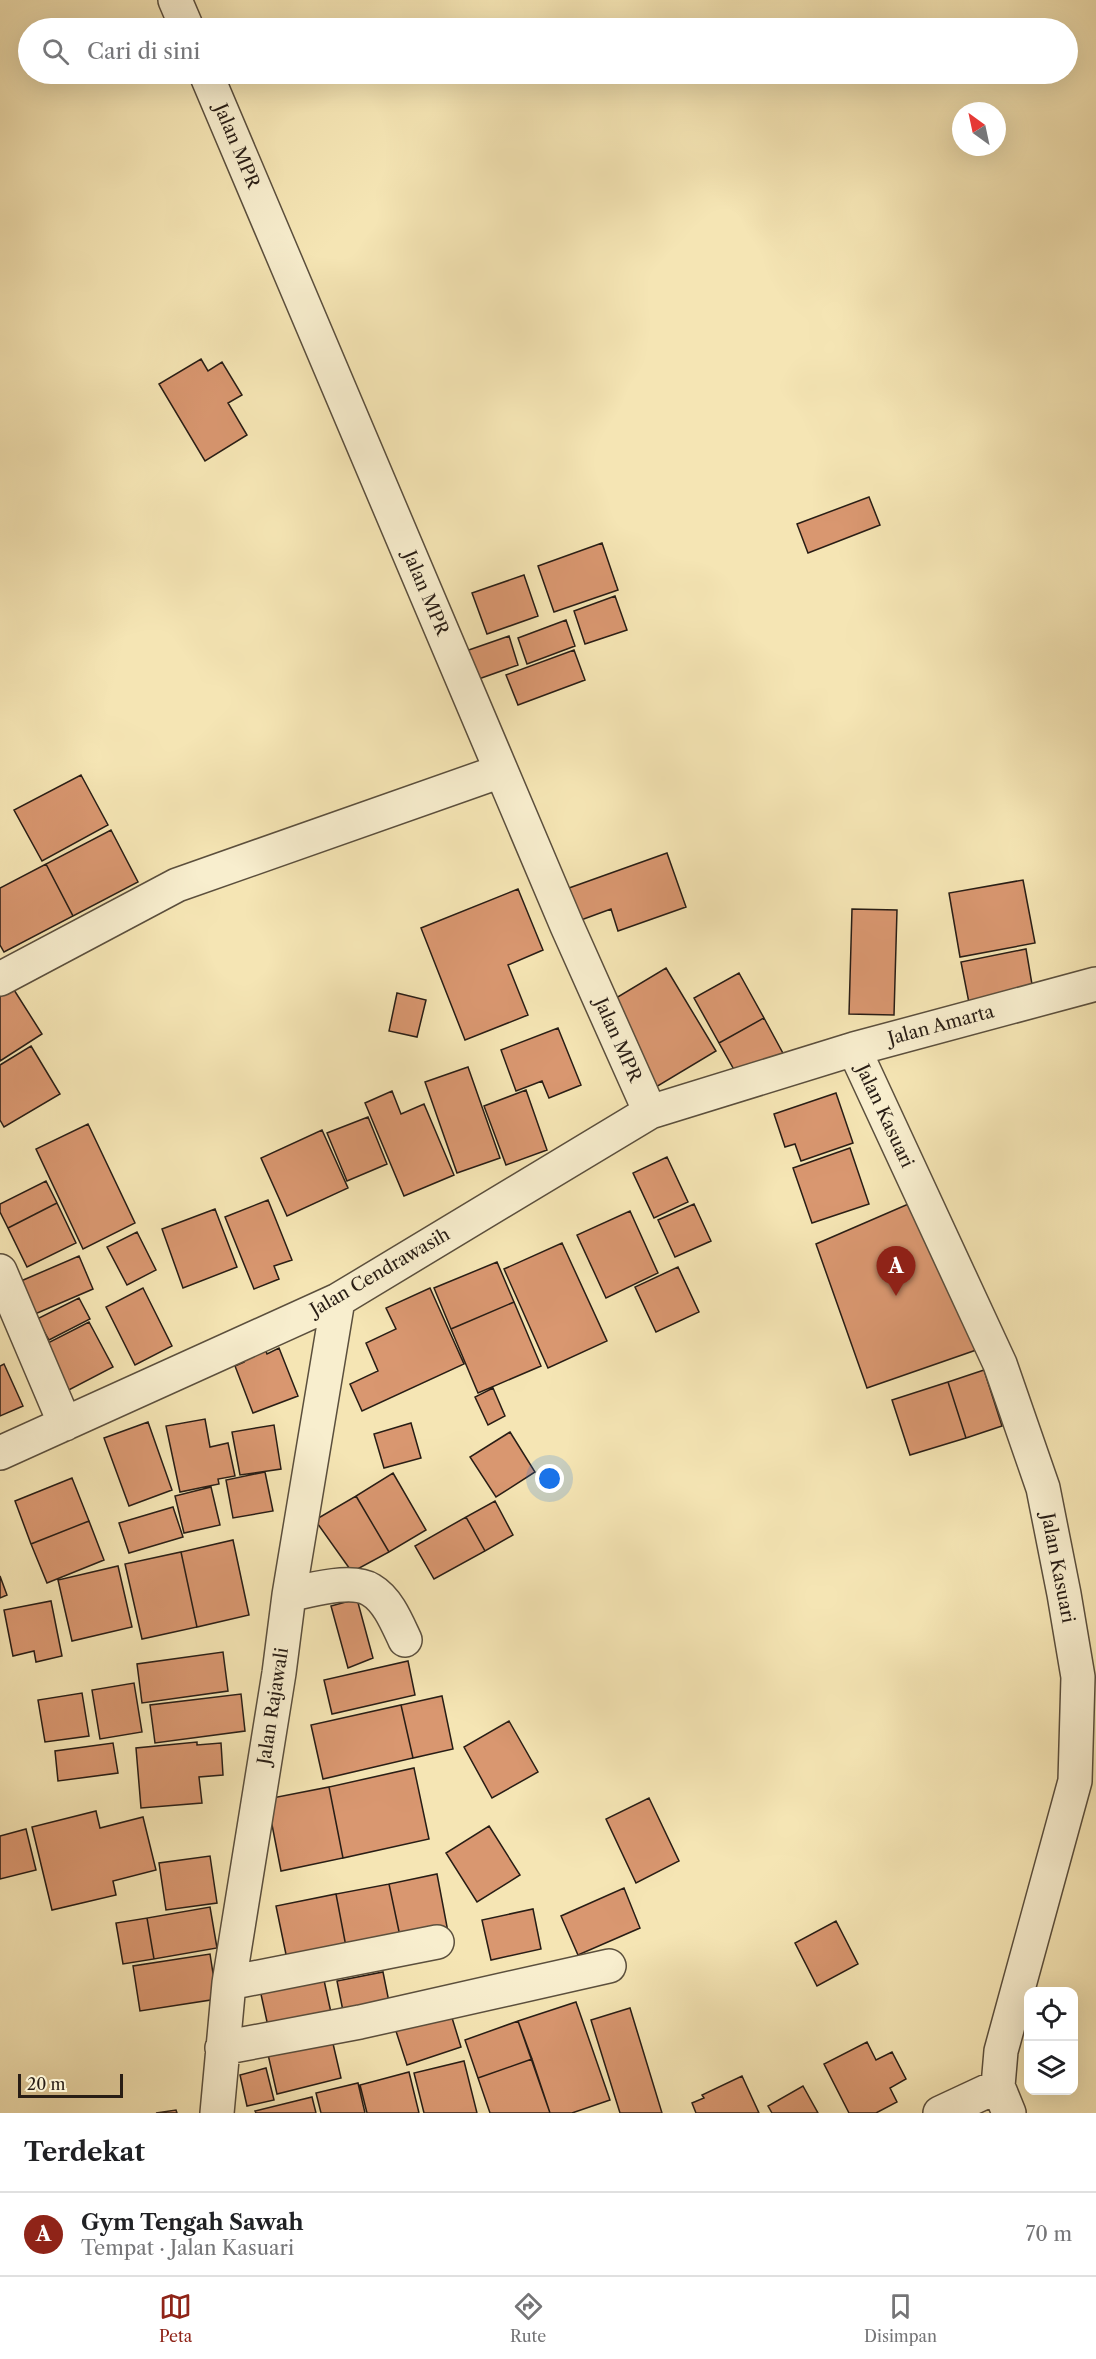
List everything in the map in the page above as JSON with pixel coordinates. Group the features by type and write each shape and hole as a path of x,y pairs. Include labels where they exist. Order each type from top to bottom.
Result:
{"street":[{"path":"175,0 183,18"},
{"name":"Jalan MPR","path":"210,84 567,926 650,1112"},
{"path":"0,979 177,885 501,771"},
{"name":"Jalan Amarta","path":"650,1112 854,1049 1089,985"},
{"name":"Jalan Kasuari","path":"854,1049 1000,1364 1043,1488 1078,1677 1075,1781 1001,2051 1004,2100"},
{"name":"Jalan Cendrawasih","path":"0,1453 338,1300 650,1112"},
{"path":"0,1271 65,1424"},
{"name":"Jalan Rajawali","path":"217,2113 229,1983 279,1673 289,1595 338,1300"},
{"path":"289,1595 317,1587 360,1586 371,1590 388,1608 405,1640"},
{"path":"229,1983 437,1942"},
{"path":"222,2048 360,2022 609,1966"},
{"path":"940,2113 1004,2100"}],"building":[{"path":"201,359 208,371 222,362 242,395 228,403 247,435 205,461 159,384"},
{"path":"869,497 880,525 808,553 797,524"},
{"path":"602,543 618,590 554,612 538,566"},
{"path":"524,575 538,616 487,634 472,593"},
{"path":"615,596 627,630 585,644 574,611"},
{"path":"566,620 575,646 527,664 518,638"},
{"path":"509,636 518,665 473,681 463,652"},
{"path":"574,650 585,680 518,705 506,675"},
{"path":"81,775 108,825 42,861 14,810"},
{"path":"111,830 138,882 73,916 46,864"},
{"path":"667,853 686,907 618,931 611,909 581,920 569,888"},
{"path":"46,864 73,916 4,952 0,945 0,888"},
{"path":"1023,880 1035,943 960,957 949,893"},
{"path":"518,889 543,950 508,965 528,1015 465,1040 421,928"},
{"path":"852,909 897,910 894,1015 849,1014"},
{"path":"1026,949 1034,996 970,1008 961,962"},
{"path":"666,968 716,1051 656,1087 606,1004"},
{"path":"739,973 764,1018 719,1043 694,998"},
{"path":"9,982 42,1034 0,1061 0,988"},
{"path":"397,993 426,1000 417,1037 389,1031"},
{"path":"764,1018 785,1057 741,1082 719,1043"},
{"path":"558,1028 581,1085 549,1098 542,1081 516,1091 501,1050"},
{"path":"31,1046 60,1094 4,1127 0,1120 0,1065"},
{"path":"468,1067 500,1158 457,1173 425,1082"},
{"path":"526,1090 547,1150 506,1165 484,1106"},
{"path":"392,1091 401,1114 424,1104 454,1175 404,1196 365,1103"},
{"path":"836,1093 853,1143 801,1161 795,1144 785,1147 774,1114"},
{"path":"368,1117 387,1164 347,1181 327,1133"},
{"path":"88,1124 135,1223 83,1249 36,1149"},
{"path":"322,1130 348,1188 287,1216 261,1158"},
{"path":"850,1148 869,1204 812,1223 793,1168"},
{"path":"667,1157 688,1202 654,1218 633,1173"},
{"path":"46,1181 57,1203 8,1228 0,1212 0,1204"},
{"path":"268,1200 292,1260 274,1266 279,1279 254,1289 225,1217"},
{"path":"913,1202 982,1348 867,1388 816,1244"},
{"path":"57,1203 76,1243 27,1267 8,1228"},
{"path":"694,1204 711,1241 675,1257 658,1220"},
{"path":"215,1209 237,1267 183,1288 162,1229"},
{"path":"630,1211 658,1273 606,1298 577,1235"},
{"path":"137,1232 156,1270 127,1285 107,1247"},
{"path":"562,1243 607,1341 548,1368 504,1269"},
{"path":"79,1256 93,1289 35,1314 21,1281"},
{"path":"497,1262 514,1302 451,1329 434,1288"},
{"path":"678,1267 699,1312 656,1332 635,1287"},
{"path":"143,1288 172,1346 135,1365 106,1307"},
{"path":"430,1288 464,1364 362,1411 350,1384 378,1371 366,1343 396,1329 386,1308"},
{"path":"79,1298 90,1319 49,1340 37,1319"},
{"path":"514,1302 541,1366 478,1393 451,1329"},
{"path":"89,1322 113,1367 63,1393 40,1347"},
{"path":"263,1343 267,1354 279,1348 298,1396 253,1413 235,1366 244,1362 240,1352"},
{"path":"4,1364 23,1406 0,1416 0,1366"},
{"path":"984,1370 1002,1426 966,1438 948,1382"},
{"path":"948,1382 966,1438 910,1455 892,1400"},
{"path":"493,1388 505,1416 488,1425 475,1397"},
{"path":"205,1419 210,1447 228,1443 235,1476 218,1479 219,1484 180,1492 166,1426"},
{"path":"148,1422 172,1490 129,1506 104,1438"},
{"path":"411,1423 421,1458 384,1468 374,1434"},
{"path":"274,1425 281,1469 240,1475 232,1432"},
{"path":"510,1432 535,1472 496,1497 470,1457"},
{"path":"265,1472 273,1511 233,1518 226,1480"},
{"path":"393,1473 426,1530 389,1552 356,1496"},
{"path":"72,1478 89,1521 31,1544 15,1501"},
{"path":"211,1487 220,1525 184,1533 175,1496"},
{"path":"356,1496 389,1552 352,1572 315,1520"},
{"path":"495,1501 513,1535 485,1551 466,1517"},
{"path":"173,1507 183,1537 129,1553 119,1523"},
{"path":"466,1517 485,1551 434,1579 415,1546"},
{"path":"89,1521 104,1560 47,1583 31,1544"},
{"path":"233,1540 249,1615 197,1627 181,1552"},
{"path":"181,1552 197,1627 142,1639 125,1564"},
{"path":"118,1566 132,1627 72,1641 58,1580"},
{"path":"0,1576 7,1595 0,1598"},
{"path":"357,1599 373,1658 348,1668 331,1606"},
{"path":"51,1601 62,1656 36,1662 34,1651 13,1656 4,1610"},
{"path":"223,1652 228,1691 142,1703 137,1664"},
{"path":"408,1661 415,1695 332,1714 324,1680"},
{"path":"134,1683 142,1732 100,1739 92,1690"},
{"path":"82,1693 89,1736 45,1742 38,1700"},
{"path":"241,1694 245,1731 155,1743 150,1705"},
{"path":"442,1696 453,1749 413,1758 401,1705"},
{"path":"401,1705 413,1758 323,1779 311,1725"},
{"path":"509,1721 538,1772 492,1798 464,1747"},
{"path":"197,1742 197,1745 221,1743 223,1775 199,1777 202,1803 141,1808 136,1748"},
{"path":"113,1743 118,1773 58,1781 55,1751"},
{"path":"414,1768 429,1839 343,1858 329,1787"},
{"path":"329,1787 343,1858 281,1871 267,1799"},
{"path":"649,1798 679,1861 636,1883 606,1819"},
{"path":"96,1811 100,1828 143,1817 156,1870 113,1881 116,1895 52,1910 32,1827"},
{"path":"489,1826 520,1875 477,1902 446,1853"},
{"path":"26,1829 36,1870 0,1879 0,1836"},
{"path":"210,1856 217,1903 166,1910 159,1863"},
{"path":"437,1874 448,1932 401,1941 389,1884"},
{"path":"389,1884 401,1941 347,1952 336,1894"},
{"path":"624,1888 640,1928 578,1955 561,1916"},
{"path":"336,1894 347,1952 288,1964 276,1906"},
{"path":"210,1907 217,1948 154,1959 147,1918"},
{"path":"533,1909 541,1949 491,1960 482,1920"},
{"path":"147,1918 154,1959 123,1964 116,1923"},
{"path":"836,1921 858,1964 817,1986 795,1943"},
{"path":"210,1954 217,1999 140,2011 133,1966"},
{"path":"322,1971 332,2017 269,2031 259,1985"},
{"path":"383,1972 390,2007 344,2016 337,1981"},
{"path":"576,2002 610,2100 572,2113 550,2113 518,2021"},
{"path":"449,2008 461,2047 407,2065 394,2025"},
{"path":"630,2008 662,2113 620,2113 591,2020"},
{"path":"518,2021 532,2059 478,2078 465,2040"},
{"path":"331,2035 341,2078 277,2094 267,2050"},
{"path":"867,2042 876,2060 892,2052 906,2079 890,2088 897,2102 876,2113 849,2113 824,2064"},
{"path":"532,2059 550,2113 490,2113 478,2078"},
{"path":"464,2061 477,2113 424,2113 414,2073"},
{"path":"266,2068 274,2100 247,2106 240,2075"},
{"path":"409,2072 419,2113 367,2113 360,2085"},
{"path":"742,2076 759,2113 696,2113 692,2103 704,2098 702,2095"},
{"path":"358,2083 365,2113 321,2113 316,2093"},
{"path":"803,2086 818,2113 772,2113 768,2106"},
{"path":"312,2097 316,2113 256,2113 255,2111"},
{"path":"176,2110 177,2113 156,2113"}],"place":[{"name":"Gym Tengah Sawah","path":"896,1296"}]}
